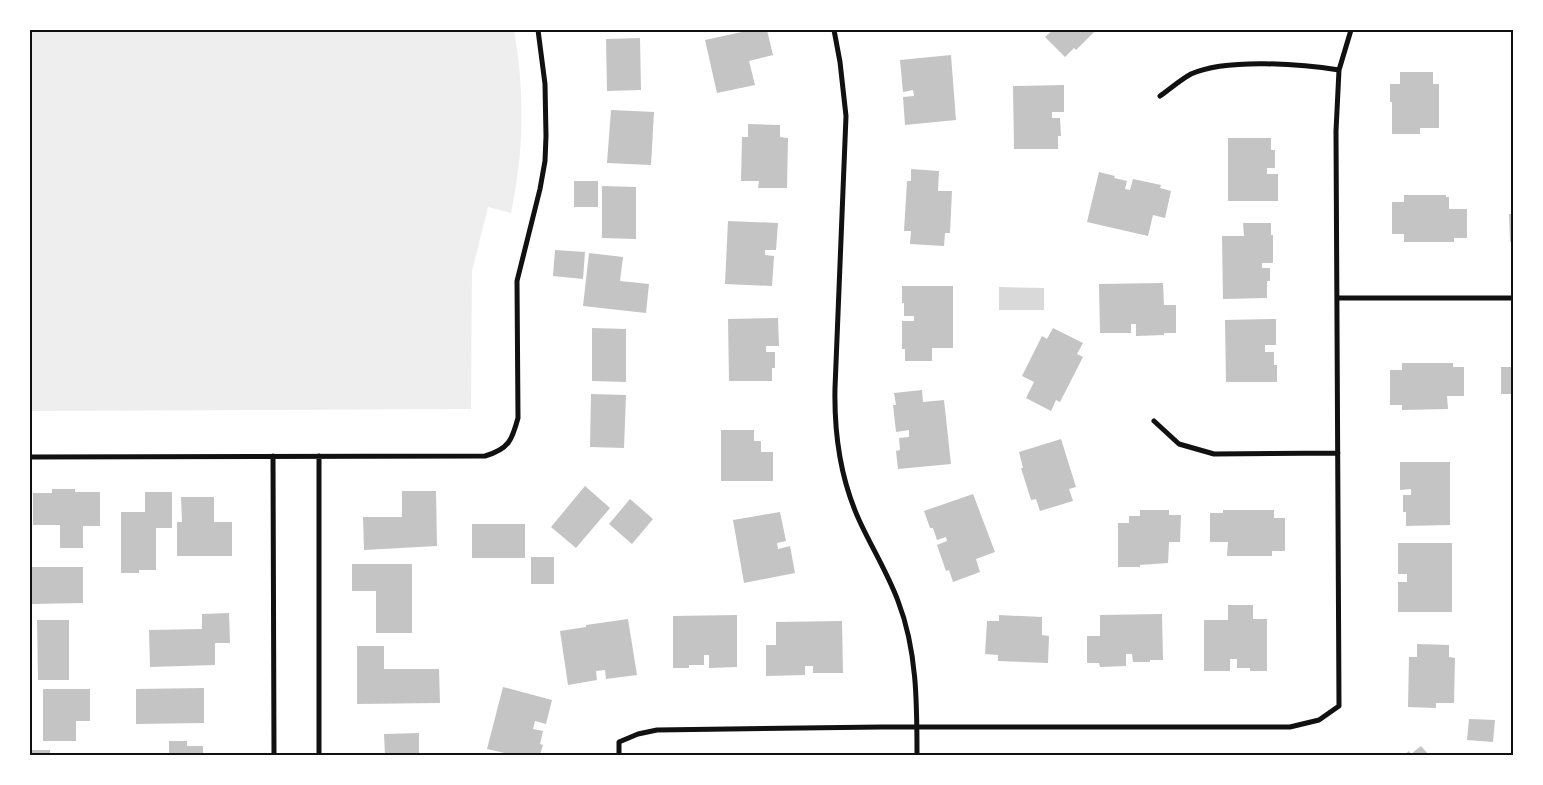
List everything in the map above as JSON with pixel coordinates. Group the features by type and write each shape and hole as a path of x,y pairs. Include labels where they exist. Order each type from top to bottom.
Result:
{"street":[{"path":"30,457 485,456 498,452 505,447 513,437 518,418 517,281 540,189 546,136 545,84 538,30"},
{"path":"834,30 840,62 846,116 835,404 838,455 846,487 859,521 898,600 910,638 914,668 917,755"},
{"path":"619,755 619,742 638,734 657,730 1290,727 1319,720 1339,706 1336,131 1340,70 1351,30"},
{"path":"1160,96 1192,74 1228,65 1308,65 1340,70"},
{"path":"1338,298 1513,298"},
{"path":"1154,421 1179,444 1214,454 1338,453"},
{"path":"273,456 274,755"},
{"path":"319,456 319,755"}],"shaded area":[{"path":"30,30 514,30 520,77 521,144 511,213 488,207 472,271 471,409 30,411"},
{"path":"999,287 1044,288 1044,310 999,310"}],"building":[{"path":"751,30 767,30 773,55 749,61 755,85 717,93 705,40"},
{"path":"1053,30 1096,30 1076,50 1074,48 1065,57 1045,37"},
{"path":"640,38 641,90 607,91 606,39"},
{"path":"951,55 956,120 905,125 903,97 914,96 913,90 903,92 900,60"},
{"path":"1400,72 1433,72 1433,84 1439,84 1439,128 1420,128 1420,134 1392,134 1390,84 1400,84"},
{"path":"1064,85 1064,112 1052,112 1052,118 1060,118 1061,136 1058,136 1058,149 1014,149 1013,86"},
{"path":"611,110 654,112 651,165 607,163"},
{"path":"748,124 780,125 780,137 788,138 787,188 758,188 759,181 741,181 742,137 748,137"},
{"path":"1228,138 1271,138 1271,150 1275,150 1275,168 1267,168 1267,174 1278,174 1278,201 1228,201"},
{"path":"911,169 939,171 938,191 952,191 950,233 945,233 944,246 910,244 911,231 904,231 907,181 911,181"},
{"path":"1099,172 1127,181 1125,189 1130,190 1133,179 1161,185 1160,188 1171,191 1165,218 1153,215 1148,236 1087,222"},
{"path":"574,181 598,181 598,207 574,207"},
{"path":"602,186 636,187 636,239 602,238"},
{"path":"1404,195 1446,195 1446,197 1449,197 1449,209 1467,209 1467,238 1454,238 1454,242 1404,242 1404,234 1392,234 1392,202 1404,202"},
{"path":"1509,214 1513,214 1513,242 1510,242"},
{"path":"728,221 778,223 776,250 765,250 765,255 774,256 772,286 725,284"},
{"path":"1243,223 1271,223 1273,263 1262,263 1262,268 1270,268 1270,281 1267,281 1267,298 1223,299 1222,236 1244,236"},
{"path":"555,250 585,252 583,279 553,276"},
{"path":"589,253 623,257 620,281 649,284 646,313 583,306"},
{"path":"1163,283 1164,305 1176,305 1176,333 1136,336 1136,324 1131,324 1131,333 1100,333 1099,284"},
{"path":"902,286 953,286 953,348 932,348 932,361 905,361 905,349 902,349 902,321 914,321 914,316 904,316"},
{"path":"778,318 779,346 766,346 766,352 775,352 775,368 772,368 772,381 729,381 728,319"},
{"path":"1276,319 1276,345 1265,345 1265,352 1274,352 1274,365 1277,365 1277,382 1226,382 1225,320"},
{"path":"592,328 626,329 626,382 592,381"},
{"path":"1053,328 1083,343 1077,354 1083,357 1060,402 1056,400 1051,411 1026,398 1034,382 1022,376 1042,336 1047,339"},
{"path":"1402,363 1453,363 1453,367 1464,367 1464,396 1447,396 1448,409 1402,410 1402,405 1390,405 1390,370 1402,370"},
{"path":"1501,367 1513,367 1513,394 1501,394"},
{"path":"922,390 923,402 944,400 951,464 898,469 896,451 900,450 899,438 909,437 909,430 896,432 893,405 896,405 894,393"},
{"path":"591,394 626,395 624,448 590,447"},
{"path":"721,430 754,430 754,441 761,441 761,452 773,452 773,481 721,481"},
{"path":"1061,439 1076,487 1069,489 1073,501 1040,511 1036,499 1031,500 1021,468 1023,468 1019,452"},
{"path":"1400,462 1450,462 1450,525 1406,526 1406,512 1403,512 1403,495 1411,495 1411,489 1400,490"},
{"path":"585,486 610,508 576,548 551,527"},
{"path":"52,489 75,489 75,492 100,492 100,526 83,526 83,548 60,548 60,525 33,525 33,493 52,493"},
{"path":"402,491 436,491 437,546 364,550 363,517 402,517"},
{"path":"145,492 172,492 172,528 156,528 156,570 139,570 139,573 121,573 121,512 145,512"},
{"path":"973,494 995,552 976,559 980,572 953,582 949,570 946,571 937,545 947,541 946,537 937,540 924,511"},
{"path":"181,497 214,497 214,522 232,522 232,556 177,556 177,522 182,522"},
{"path":"630,499 653,519 632,544 609,524"},
{"path":"1140,510 1169,510 1169,515 1181,515 1180,542 1169,542 1168,563 1140,565 1140,567 1118,567 1118,523 1129,523 1129,516 1140,516"},
{"path":"1223,510 1274,510 1274,518 1285,518 1285,551 1272,551 1272,556 1227,556 1228,542 1210,542 1210,513 1223,513"},
{"path":"780,512 786,541 777,543 778,549 790,546 795,573 744,583 733,520"},
{"path":"472,524 525,524 525,558 472,558"},
{"path":"1398,543 1452,543 1452,612 1398,612 1398,582 1407,582 1407,574 1398,574"},
{"path":"531,557 554,557 554,584 531,584"},
{"path":"352,564 412,564 412,633 376,633 376,591 352,591"},
{"path":"32,567 83,567 83,603 32,604"},
{"path":"1228,605 1253,605 1253,619 1267,619 1267,671 1250,671 1250,668 1237,668 1237,659 1230,659 1230,671 1204,671 1204,620 1228,620"},
{"path":"229,613 230,643 215,643 215,665 150,667 149,630 202,629 202,614"},
{"path":"1162,614 1163,660 1133,662 1132,654 1126,654 1126,666 1100,667 1099,663 1087,663 1087,636 1100,636 1100,615"},
{"path":"737,615 737,667 709,668 709,655 704,655 704,665 689,665 689,668 673,668 673,616"},
{"path":"999,615 1042,617 1042,635 1049,636 1048,663 998,661 998,655 985,654 987,621 999,621"},
{"path":"628,619 637,675 606,679 605,670 596,671 597,680 568,685 560,631"},
{"path":"37,620 69,620 69,680 38,680"},
{"path":"842,621 843,673 813,673 813,666 805,666 805,675 766,676 766,645 776,645 776,622"},
{"path":"1417,644 1449,645 1449,657 1455,658 1454,703 1436,703 1436,708 1408,707 1409,657 1417,657"},
{"path":"357,646 384,646 384,669 439,669 440,703 357,704"},
{"path":"503,687 552,700 546,724 535,721 533,729 543,731 540,744 543,745 540,755 513,755 487,749"},
{"path":"204,688 204,723 136,724 136,689"},
{"path":"43,689 90,689 90,721 76,721 76,741 43,741"},
{"path":"1469,719 1495,720 1493,742 1467,740"},
{"path":"419,733 419,755 385,755 384,734"},
{"path":"169,741 187,741 187,746 203,746 203,755 169,755"},
{"path":"1421,746 1429,755 1404,755 1409,751 1411,754"},
{"path":"30,750 50,750 50,755 30,755"},
{"path":"57,753 91,753 91,755 57,755"}]}
